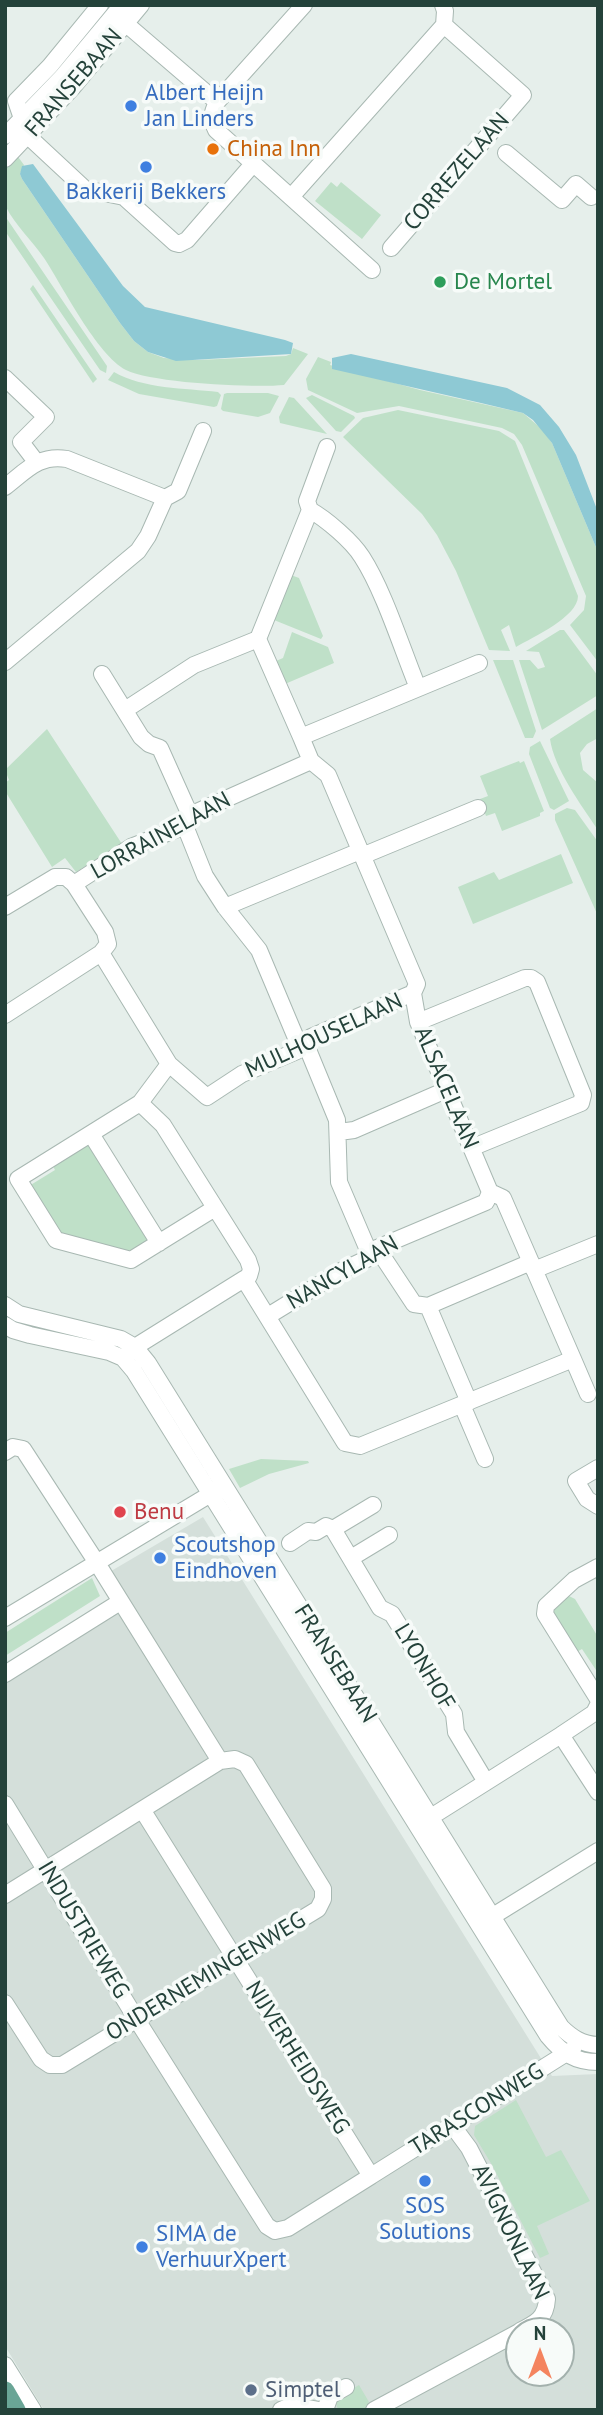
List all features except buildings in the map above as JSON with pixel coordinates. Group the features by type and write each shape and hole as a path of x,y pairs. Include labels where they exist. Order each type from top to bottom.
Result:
{"main road":[{"path":"5,2391 16,2410"}],"street":[{"name":"FRANSEBAAN","path":"21,119 16,101 50,66 100,5"},
{"name":"FRANSEBAAN","path":"5,136 121,15 141,5"},
{"path":"304,5 218,102 211,114 216,130 372,270"},
{"path":"292,197 444,25 443,5"},
{"name":"FRANSEBAAN","path":"5,159 29,136 121,15"},
{"path":"121,15 218,102"},
{"name":"CORREZELAAN","path":"390,248 523,95 444,25"},
{"path":"21,119 29,136 85,189 124,197 174,243 180,244 187,240 253,164"},
{"path":"506,153 562,200 576,184 591,197"},
{"path":"5,378 46,417 21,442 37,463"},
{"path":"5,662 138,551 148,536 164,498 178,491 203,431"},
{"path":"125,710 194,664 258,639 310,510 307,501 327,447"},
{"path":"5,487 51,456 67,459 164,498"},
{"path":"310,510 323,517 362,555 418,688"},
{"name":"ALSACELAAN","path":"258,639 311,761 328,775 417,984 413,993 418,1022 446,1090 490,1192 503,1198 588,1394"},
{"path":"300,737 479,663"},
{"path":"102,674 141,737 160,748 188,820 205,876 225,907 259,950 296,1038 309,1052 337,1120 339,1182 374,1253 414,1304 428,1306 598,1244"},
{"name":"LORRAINELAAN","path":"101,953 108,944 106,932 74,884 131,847 311,761"},
{"path":"225,907 478,808"},
{"path":"5,907 55,877 66,877 74,884"},
{"path":"5,1015 101,953 169,1064 141,1103 16,1175 56,1240 131,1260 215,1208"},
{"path":"418,1022 524,978 537,982 583,1095 581,1103 471,1148"},
{"name":"MULHOUSELAAN","path":"169,1064 207,1097 242,1074 297,1051 311,1037 413,993"},
{"path":"339,1132 354,1130 446,1090"},
{"path":"5,1325 22,1333 109,1353 129,1353 249,1276 251,1269 248,1260 163,1125 141,1103"},
{"path":"91,1134 159,1243"},
{"name":"NANCYLAAN","path":"268,1317 374,1253 486,1202 490,1192"},
{"path":"244,1279 345,1443 360,1446 573,1359"},
{"path":"5,1305 19,1314 121,1339 129,1353"},
{"path":"428,1306 485,1459"},
{"name":"FRANSEBAAN","path":"129,1353 134,1371 217,1490 424,1821 548,2036 566,2055"},
{"path":"5,1452 13,1447 23,1449 220,1761 5,1895"},
{"path":"598,1468 576,1481 587,1499 598,1506"},
{"path":"5,1618 217,1490"},
{"path":"290,1543 308,1531 316,1531 326,1526 333,1529 373,1504"},
{"name":"LYONHOF","path":"333,1529 380,1608 392,1614 454,1714 456,1732 486,1782"},
{"path":"351,1559 389,1535"},
{"path":"598,1567 574,1580 546,1606 545,1614 598,1699"},
{"path":"5,1674 120,1602"},
{"path":"424,1821 561,1735 594,1713 598,1705"},
{"path":"561,1735 598,1792"},
{"name":"ONDERNEMINGENWEG","path":"5,2003 41,2059 62,2066 318,1909 323,1899 323,1889 246,1764 235,1759 220,1761"},
{"name":"INDUSTRIEWEG","path":"5,1804 136,2020 267,2226 275,2231 288,2228 371,2175"},
{"name":"NIJVERHEIDSWEG","path":"143,1811 371,2175"},
{"name":"FRANSEBAAN","path":"424,1821 493,1916 561,2027 581,2043"},
{"path":"493,1916 598,1851"},
{"path":"581,2043 598,2045"},
{"name":"TARASCONWEG","path":"371,2175 566,2055 581,2043"},
{"path":"566,2055 578,2060 598,2062"},
{"name":"AVIGNONLAAN","path":"453,2125 469,2148 547,2299 546,2310 542,2317"},
{"name":"AVIGNONLAAN","path":"374,2410 505,2339"},
{"path":"5,2365 33,2410"},
{"path":"325,2410 330,2396 346,2387"},
{"path":"281,2410 292,2405 319,2410"}],"shaded area":[{"path":"203,1517 552,2076 598,2074 598,2410 44,2410 5,2346 5,1681 120,1610 101,1577"}],"green space":[{"path":"16,154 24,165 20,174 22,179 120,323 134,341 148,352 164,358 198,360 286,356 291,354 293,348 308,354 284,385 227,385 179,381 126,370 115,362 92,336 44,258 6,207 5,164"},
{"path":"331,182 337,187 341,182 381,215 362,239 315,201"},
{"path":"5,216 107,366 106,373 100,370 5,231"},
{"path":"33,285 97,379 93,383 30,289"},
{"path":"318,357 331,362 330,365 420,390 523,413 543,430 552,443 598,552 598,662 570,625 584,610 586,596 522,445 514,434 502,428 399,406 357,413 308,390 306,379"},
{"path":"114,372 151,385 218,392 221,395 214,407 139,394 108,380"},
{"path":"268,393 279,396 270,413 258,417 223,411 221,409 224,394"},
{"path":"312,395 355,418 341,432 336,431 306,398"},
{"path":"289,397 294,398 327,434 280,423 279,417"},
{"path":"398,410 499,431 515,441 578,596 576,604 563,619 516,647 509,625 501,630 510,651 489,650 456,571 437,535 422,514 343,437 363,418"},
{"path":"291,575 299,578 323,636 321,639 274,620"},
{"path":"564,630 598,676 598,695 542,730 519,660 530,660 538,669 545,667 539,652 526,651"},
{"path":"292,632 328,647 334,663 285,684 276,661 283,658"},
{"path":"493,660 513,660 536,731 533,738 525,738"},
{"path":"598,708 598,738 587,744 580,753 583,770 598,783 598,830 562,774 550,739"},
{"path":"47,729 122,844 76,872 65,858 52,867 5,791 5,783 9,780 5,770"},
{"path":"540,741 569,801 554,810 550,808 529,754 530,747"},
{"path":"524,761 544,811 540,816 502,831 495,813 486,816 480,799 488,796 480,776"},
{"path":"567,808 575,810 598,842 598,916 555,820 555,814"},
{"path":"561,854 573,883 473,924 458,887 494,872 499,880"},
{"path":"88,1142 152,1242 119,1251 62,1239 29,1186 55,1170 52,1164"},
{"path":"261,1459 309,1463 269,1474 240,1488 229,1469"},
{"path":"92,1578 100,1596 5,1656 5,1633"},
{"path":"567,1595 575,1599 598,1637 598,1673 582,1649 575,1653 551,1609"},
{"path":"516,2100 546,2157 561,2150 590,2201 537,2226 549,2254 540,2258 474,2135 475,2126"},
{"path":"359,2385 369,2402 364,2410 338,2410 338,2397"}],"water":[{"path":"33,164 123,286 145,307 285,340 293,343 291,354 176,361 148,352 134,341 120,323 22,179 22,166"},
{"path":"351,354 507,388 540,405 559,427 576,455 598,512 598,552 552,443 533,420 523,413 332,369 332,358"}],"place":[{"name":"Albert Heijn Jan Linders","path":"131,106"},
{"name":"China Inn","path":"213,149"},
{"name":"Bakkerij Bekkers","path":"146,167"},
{"name":"De Mortel","path":"440,282"},
{"name":"Benu","path":"120,1512"},
{"name":"Scoutshop Eindhoven","path":"160,1558"},
{"name":"SOS Solutions","path":"425,2181"},
{"name":"SIMA de VerhuurXpert","path":"142,2247"},
{"name":"Simptel","path":"251,2390"}]}
